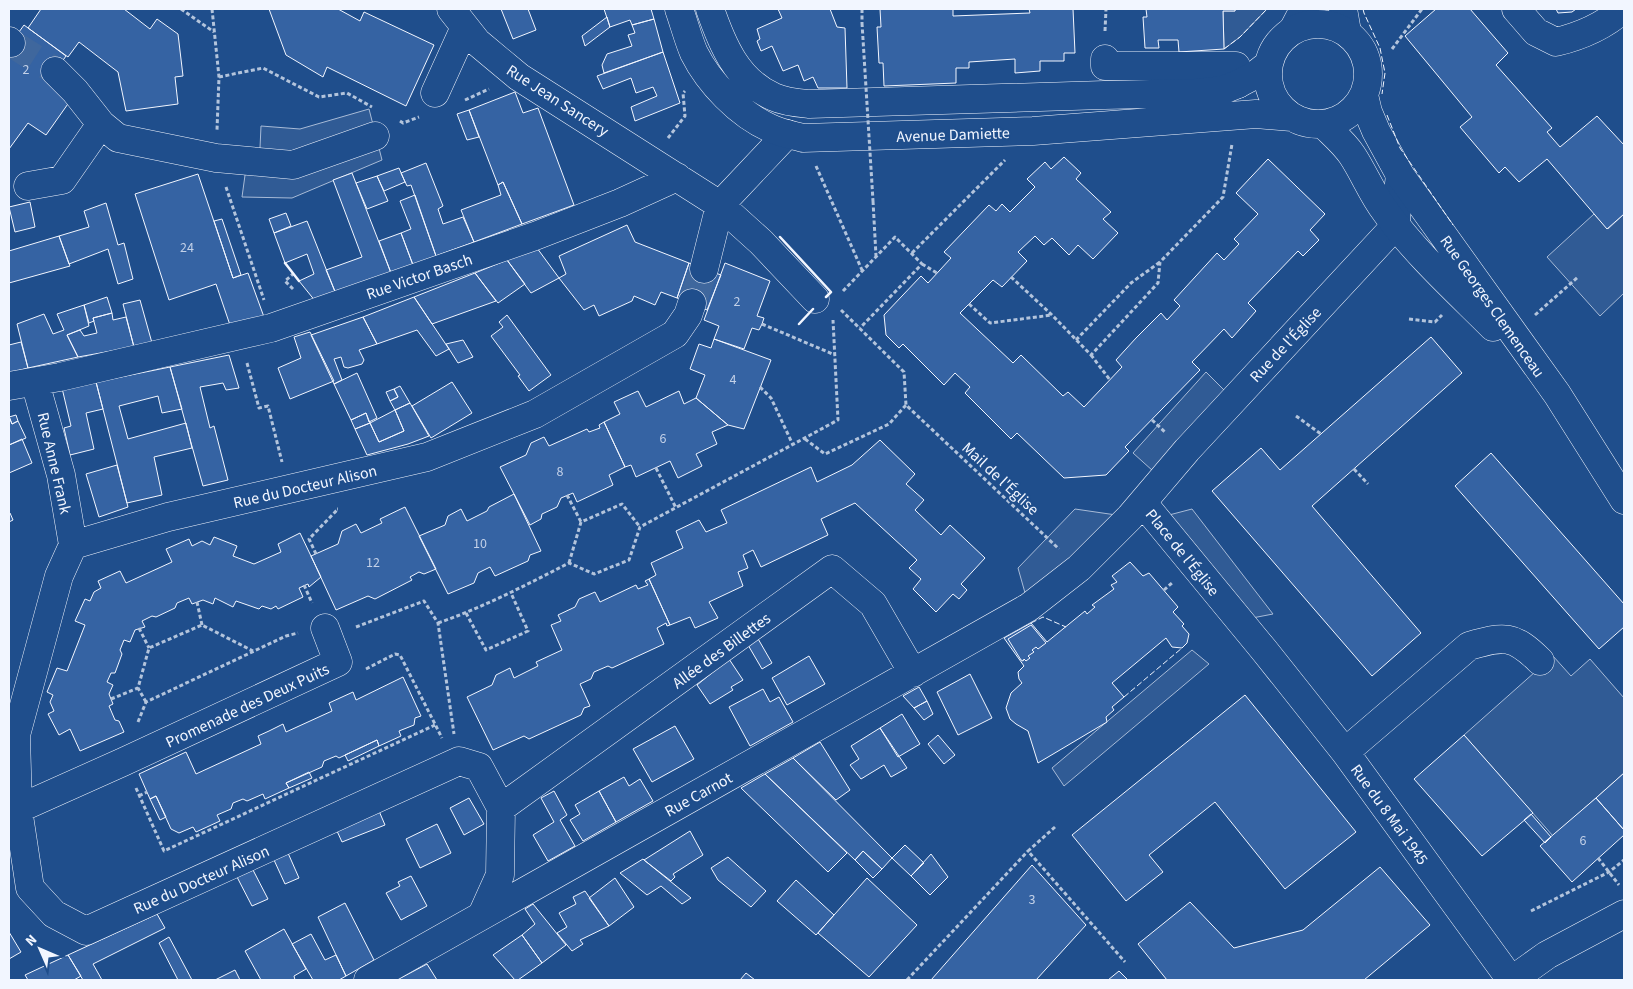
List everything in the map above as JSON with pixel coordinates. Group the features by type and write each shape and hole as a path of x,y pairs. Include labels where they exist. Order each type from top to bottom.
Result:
{"street":[{"name":"Avenue Damiette","path":"679,9 694,53 706,72 734,103 746,114 771,128 795,136 1033,132 1271,114 1292,117"},
{"name":"Avenue Damiette","path":"710,9 723,46 747,79 759,89 775,98 809,104 1196,93 1223,90 1255,75 1269,64"},
{"path":"1516,9 1536,32 1556,42 1579,36 1621,16"},
{"path":"441,103 458,18"},
{"name":"Rue Jean Sancery","path":"458,18 477,42 519,77 677,177"},
{"path":"1298,20 1303,26 1320,24 1337,27 1345,20 1363,50 1367,61 1369,72 1368,84 1364,95 1352,112 1343,118 1323,124 1307,123 1292,117 1277,103 1272,94 1268,74 1269,64 1275,48 1298,20"},
{"path":"1105,58 1105,66 1236,66 1238,84"},
{"path":"55,71 75,91 102,124 118,138 216,158 293,165 377,123"},
{"name":"Rue Georges Clemenceau","path":"1364,95 1368,112 1376,131 1400,175 1547,381"},
{"path":"28,186 62,180 102,124"},
{"name":"Rue Georges Clemenceau","path":"1323,124 1352,156 1374,194 1396,226 1442,277 1547,381"},
{"path":"704,269 720,205 795,136"},
{"path":"1396,226 1398,221 1397,201 1400,175"},
{"path":"677,177 720,205 831,301"},
{"name":"Rue Victor Basch","path":"9,386 36,382 271,328 535,236 620,203 677,177"},
{"name":"Rue de l'Église","path":"1143,503 1193,444 1396,226"},
{"name":"Rue du Docteur Alison","path":"457,762 86,930 54,914 30,888 18,809 13,736 59,576 73,545 168,517 427,458 535,414 675,334 688,315 692,303"},
{"path":"1547,381 1575,421 1624,500"},
{"name":"Rue Anne Frank","path":"36,382 61,475 73,545"},
{"name":"Place de l'Église","path":"1029,608 1079,568 1143,503 1264,650"},
{"name":"Allée des Billettes","path":"501,808 832,569 873,604 913,673"},
{"name":"Rue Carnot","path":"368,980 1029,608"},
{"name":"Promenade des Deux Puits","path":"18,809 338,662 325,628"},
{"path":"1345,752 1469,646 1495,638 1509,640 1525,647 1540,661"},
{"name":"Rue du 8 Mai 1945","path":"1264,650 1345,752 1511,980"},
{"path":"457,762 479,767 501,808 500,875 482,915"},
{"path":"1511,980 1547,955 1624,914"}],"path":[{"path":"181,9 214,32"},
{"path":"212,9 219,77 216,158 259,284 271,328"},
{"path":"862,9 876,256"},
{"path":"1392,49 1422,9"},
{"path":"219,77 263,68 319,97 347,94 377,123"},
{"path":"652,161 685,116 683,93 706,72"},
{"path":"395,118 403,123 441,103 519,77"},
{"path":"1076,340 1131,283 1160,262 1223,197 1236,117"},
{"path":"795,136 862,270"},
{"path":"912,253 984,180"},
{"path":"805,438 825,454 889,424 906,405 904,372 831,301 895,237 922,264 937,273"},
{"path":"1091,355 1158,283 1160,262"},
{"path":"860,328 922,264"},
{"path":"1011,277 1091,355 1110,380"},
{"path":"1514,334 1578,277"},
{"path":"969,304 990,323 1052,315"},
{"path":"569,563 594,574 629,560 640,527 838,420 833,319"},
{"path":"762,324 835,355"},
{"path":"240,335 259,408 268,406 289,489"},
{"path":"760,387 771,398 793,445"},
{"name":"Mail de l'Église","path":"906,405 1079,568"},
{"path":"1296,416 1321,434"},
{"path":"656,468 676,508"},
{"path":"1354,469 1368,484"},
{"path":"438,623 511,593 569,563 581,522 567,495"},
{"path":"581,522 622,504 640,527"},
{"path":"316,554 309,539 338,509 330,509"},
{"path":"466,613 486,650 528,631 511,593"},
{"path":"435,725 164,851 123,762 146,702 286,636 325,628 352,628 424,601 438,623 457,762"},
{"path":"197,602 202,625"},
{"path":"149,648 202,625"},
{"path":"202,625 254,651"},
{"path":"139,628 149,648 138,688 146,702"},
{"path":"338,662 352,676 395,654 400,655 435,725 457,762"},
{"path":"111,699 138,688"},
{"path":"139,796 147,792"},
{"path":"907,980 1028,851 1055,827"},
{"path":"1028,851 1125,962"},
{"path":"1598,858 1621,888"},
{"path":"1531,911 1609,872 1624,860"}],"shaded area":[{"path":"1235,9 1267,9 1240,37 1224,49 1223,11 1235,11"},
{"path":"369,109 382,160 292,198 242,197 246,168 260,148 261,126 300,129"},
{"path":"1594,214 1608,229 1624,214 1624,293 1600,316 1547,257"},
{"path":"1206,372 1226,392 1153,471 1133,453"},
{"path":"1075,509 1130,517 1029,607 1018,568"},
{"path":"1192,509 1273,614 1247,619 1169,515"},
{"path":"1192,650 1209,664 1064,786 1052,768"},
{"path":"1553,656 1571,676 1590,659 1624,698 1624,773 1553,836 1464,735"}],"building":[{"path":"41,9 124,9 150,29 157,19 178,34 183,76 175,77 178,104 126,111 118,72 79,42 68,57 28,28"},
{"path":"269,9 338,9 360,21 364,12 434,45 406,106 327,67 323,77 286,55"},
{"path":"501,9 528,9 536,30 513,39"},
{"path":"604,9 651,9 654,19 632,25 630,20 610,27"},
{"path":"778,9 830,9 837,27 845,28 847,88 818,88 813,77 804,81 798,65 783,71 772,46 761,51 757,41 760,39 757,29 782,18"},
{"path":"880,9 953,9 953,16 1030,13 1029,9 1073,9 1075,53 1064,53 1064,61 1040,61 1040,71 1015,73 1015,59 969,62 969,68 956,68 956,83 884,86 883,63 879,63 877,27 881,27"},
{"path":"1146,9 1235,9 1235,11 1223,11 1224,49 1179,52 1178,40 1158,40 1159,48 1145,48 1143,17 1147,17"},
{"path":"1436,9 1470,9 1508,53 1496,65 1552,128 1547,132 1560,147 1597,116 1624,145 1624,214 1607,229 1547,159 1519,182 1505,167 1499,173 1460,127 1472,117 1405,36"},
{"path":"1556,9 1576,9 1572,12 1558,13"},
{"path":"607,17 610,27 585,46 582,36"},
{"path":"654,19 663,52 604,73 602,65 607,54 632,46 628,35 635,33 632,25"},
{"path":"24,25 66,56 47,83 70,101 46,135 28,123 9,149 9,46"},
{"path":"663,52 680,103 635,121 631,107 657,96 653,87 636,93 631,78 603,89 597,76"},
{"path":"515,92 523,113 538,108 574,205 522,224 503,182 498,185 469,110"},
{"path":"469,110 479,137 467,140 457,114"},
{"path":"1064,157 1081,173 1076,179 1111,212 1103,219 1118,233 1093,259 1078,245 1069,255 1052,238 1044,245 1035,236 1018,252 1027,261 1002,287 993,280 960,313 1013,363 1021,355 1063,396 1068,392 1084,407 1122,367 1116,360 1136,338 1161,313 1167,320 1180,306 1174,300 1217,253 1224,260 1239,244 1234,239 1258,214 1236,193 1268,159 1325,214 1310,230 1319,240 1303,256 1298,251 1248,303 1256,311 1232,338 1224,329 1192,362 1200,370 1125,447 1129,451 1106,475 1064,478 1017,433 1011,439 965,393 970,387 955,373 944,385 903,344 899,348 886,335 884,315 921,276 928,283 951,258 944,252 989,205 996,211 1002,204 1010,212 1035,187 1027,179 1045,162 1051,169"},
{"path":"426,163 443,206 438,209 443,224 463,217 474,242 436,256 411,185 407,186 401,173"},
{"path":"399,168 405,182 384,191 377,176"},
{"path":"352,173 391,273 336,294 326,270 362,257 333,180"},
{"path":"198,174 233,278 248,273 264,317 231,328 216,284 169,300 135,194"},
{"path":"377,176 388,201 367,209 356,183"},
{"path":"503,182 522,224 474,242 461,210 501,195 498,185"},
{"path":"415,195 436,256 413,265 401,233 411,229 400,201"},
{"path":"30,202 35,227 15,232 9,207"},
{"path":"106,203 118,245 124,243 133,279 118,284 108,249 69,264 59,236 89,227 84,211"},
{"path":"286,213 291,226 274,233 269,219"},
{"path":"222,219 241,275 233,278 214,221"},
{"path":"307,221 336,294 316,302 299,281 314,274 307,254 285,263 274,233"},
{"path":"627,225 635,242 689,263 677,298 661,292 655,305 634,296 632,301 599,316 594,305 584,310 559,278 566,274 559,256"},
{"path":"401,233 413,265 391,273 379,241"},
{"path":"59,236 70,266 9,283 9,251"},
{"path":"537,248 559,278 531,293 507,260"},
{"path":"507,260 525,284 498,303 475,273"},
{"path":"689,263 721,275 707,310 677,298"},
{"path":"725,263 770,281 757,316 764,318 762,324 759,330 752,328 744,349 714,339 719,326 704,320"},
{"path":"475,273 496,301 432,324 414,297"},
{"path":"107,297 112,313 93,318 94,321 89,323 84,305"},
{"path":"414,297 449,349 436,356 417,330 377,344 363,317"},
{"path":"140,300 152,343 134,347 123,304"},
{"path":"84,305 89,326 67,335 78,357 28,368 17,324 44,314 53,334 64,330 57,314"},
{"path":"112,313 113,320 126,317 134,347 78,357 67,335 80,330 84,336 97,333 93,318"},
{"path":"507,315 551,375 529,391 518,376 520,375 491,336 503,327 499,322"},
{"path":"363,317 377,344 359,350 364,360 362,364 348,368 344,367 341,357 334,359 342,380 334,384 311,335"},
{"path":"310,332 334,381 290,399 278,368 301,358 294,337"},
{"path":"1431,337 1462,373 1312,506 1421,633 1372,676 1212,491 1261,448 1280,470"},
{"path":"714,339 771,360 744,429 728,425 696,398 705,375 690,369 699,344 711,348"},
{"path":"463,340 473,357 458,363 446,344"},
{"path":"21,342 28,368 9,373 9,345"},
{"path":"229,355 239,388 226,390 223,383 200,387 210,428 214,426 228,480 203,486 170,367"},
{"path":"170,367 182,409 162,413 158,396 119,406 128,439 186,423 192,448 154,457 162,495 127,503 96,382"},
{"path":"357,373 377,418 369,422 366,413 351,420 334,384"},
{"path":"96,382 103,409 86,413 94,449 70,455 64,428 71,426 62,388"},
{"path":"452,382 472,413 431,438 412,406"},
{"path":"400,386 410,403 395,410 390,401 398,397 394,389"},
{"path":"394,389 398,397 390,401 386,392"},
{"path":"638,391 646,407 679,391 684,404 696,398 728,425 712,432 717,444 696,454 702,466 678,478 670,461 636,477 631,465 625,467 604,422 620,414 614,402"},
{"path":"410,403 429,436 367,455 355,429 370,423 379,442 404,431 395,410"},
{"path":"395,410 404,431 379,442 370,423"},
{"path":"366,413 370,423 355,429 351,420"},
{"path":"16,415 18,421 12,424 9,417"},
{"path":"9,416 12,424 18,421 26,438 9,445"},
{"path":"604,422 625,467 609,475 613,485 577,502 573,493 561,498 557,507 542,514 541,519 530,525 500,467 526,455 531,443 544,437 549,446 587,429 589,432 600,428 599,425"},
{"path":"22,439 32,463 9,473 9,445"},
{"path":"880,440 915,474 906,484 924,500 915,510 941,535 950,525 985,558 961,584 967,590 959,599 953,594 936,612 913,589 921,579 909,568 917,560 855,503 821,519 828,535 761,567 753,550 743,555 748,568 738,572 743,586 709,602 718,618 695,628 690,617 670,625 649,579 656,575 651,563 683,548 676,531 699,520 706,532 727,523 721,510 811,467 817,482 852,465"},
{"path":"1491,453 1624,604 1624,627 1599,649 1455,486"},
{"path":"117,465 128,507 99,517 86,474"},
{"path":"514,494 541,551 530,555 528,561 495,576 490,567 478,573 474,583 448,594 419,536 445,525 448,516 461,509 467,521"},
{"path":"405,507 436,569 424,574 419,572 410,577 412,580 375,599 368,596 336,610 311,556 338,544 342,531 356,524 361,533 382,523 380,519"},
{"path":"9,514 13,520 9,522"},
{"path":"300,533 321,577 309,587 308,584 299,588 303,597 278,609 276,606 271,609 262,606 259,609 236,601 233,607 215,598 213,604 203,600 192,604 189,598 177,603 175,608 142,621 145,627 135,630 130,642 124,640 120,650 122,654 115,673 111,673 107,682 113,685 109,694 113,704 109,706 115,720 119,721 124,732 80,751 70,729 59,735 48,714 54,711 50,702 53,695 47,692 57,668 67,671 85,625 75,621 85,599 90,601 94,592 101,588 98,581 120,571 126,583 172,562 166,549 189,539 192,546 202,541 210,545 214,537 237,546 233,556 254,564 281,552 278,544"},
{"path":"1130,562 1143,576 1149,573 1178,607 1173,612 1184,624 1182,626 1189,634 1187,643 1182,648 1172,647 1166,638 1112,683 1124,697 1112,707 1114,710 1106,717 1107,722 1038,763 1028,731 1010,719 1006,708 1011,693 1022,683 1018,672 1024,666 1004,638 1031,623 1047,642 1085,611 1087,614 1095,607 1092,605 1114,589 1111,585 1117,582 1112,576"},
{"path":"649,579 670,625 667,626 666,623 657,628 664,644 612,668 608,666 594,672 591,679 580,684 590,706 584,708 581,715 529,739 524,736 493,750 467,697 492,685 496,675 510,668 514,678 538,666 536,662 562,650 551,625 561,621 558,615 575,607 579,599 595,592 600,602 636,585 638,589 648,585 645,581"},
{"path":"1031,625 1046,643 1038,649 1036,647 1032,650 1034,652 1028,656 1030,658 1023,661 1008,639"},
{"path":"757,637 772,663 762,669 748,645"},
{"path":"809,656 825,684 787,705 772,678"},
{"path":"729,659 743,680 731,687 733,690 710,704 697,685"},
{"path":"970,674 992,718 958,735 937,692"},
{"path":"403,677 421,716 415,718 414,725 399,731 401,736 379,746 377,740 339,758 336,756 324,761 322,767 286,783 289,788 265,799 263,794 247,801 243,799 233,803 231,809 217,815 220,821 196,832 193,827 179,833 171,829 156,796 150,799 139,774 186,752 196,774 261,744 258,736 283,724 286,732 332,711 329,703 353,692 356,700"},
{"path":"919,687 927,701 914,708 903,696"},
{"path":"763,689 770,702 779,697 793,722 750,746 729,707"},
{"path":"1245,695 1356,832 1285,889 1215,802 1149,855 1163,872 1126,901 1072,835"},
{"path":"927,701 933,714 924,720 914,708"},
{"path":"902,714 920,744 898,757 880,728"},
{"path":"675,726 694,759 652,782 633,749"},
{"path":"880,728 907,768 891,777 884,765 861,779 850,765 859,759 851,746"},
{"path":"938,735 955,755 944,764 928,744"},
{"path":"1464,735 1533,813 1482,856 1414,779"},
{"path":"377,740 379,746 348,761 345,755"},
{"path":"820,742 850,790 836,800 793,758"},
{"path":"793,758 892,858 882,869 863,851 855,860 765,774"},
{"path":"309,772 312,778 289,788 286,783"},
{"path":"1624,773 1624,830 1596,798"},
{"path":"765,774 847,853 828,872 741,788"},
{"path":"624,777 629,786 640,779 653,801 616,822 599,791"},
{"path":"554,791 567,815 560,820 575,846 548,861 533,835 554,822 541,798"},
{"path":"599,791 616,822 583,841 570,820 580,814 575,805"},
{"path":"156,796 166,817 160,820 150,799"},
{"path":"469,798 484,824 464,835 450,808"},
{"path":"1596,798 1624,830 1624,835 1572,882 1540,846"},
{"path":"379,811 385,825 342,842 337,831"},
{"path":"1531,814 1551,837 1545,843 1524,820"},
{"path":"437,824 451,853 420,868 406,839"},
{"path":"690,831 703,855 673,874 675,877 671,881 644,860"},
{"path":"905,845 924,863 911,876 892,858"},
{"path":"863,851 882,869 873,878 855,860"},
{"path":"288,853 299,878 285,884 274,860"},
{"path":"931,854 948,877 930,895 911,876"},
{"path":"728,857 766,891 751,907 718,880 711,868"},
{"path":"643,859 691,898 682,904 661,886 647,895 620,873"},
{"path":"1032,865 1086,925 1036,980 931,980"},
{"path":"1380,867 1430,925 1364,980 1167,980 1138,944 1190,902 1234,948 1303,930"},
{"path":"253,870 268,899 252,906 237,877"},
{"path":"411,876 427,906 401,920 386,893 400,886 398,882"},
{"path":"615,878 634,907 609,926 589,898"},
{"path":"867,878 917,925 869,977 818,933"},
{"path":"796,880 834,915 816,935 777,901"},
{"path":"585,891 609,926 580,940 583,944 572,951 557,933 567,927 559,913 576,904 573,897"},
{"path":"345,903 374,960 346,976 318,917"},
{"path":"533,904 566,945 542,963 522,935 535,924 525,909"},
{"path":"157,914 165,928 93,964 102,980 83,980 68,955"},
{"path":"284,929 306,969 294,976 295,980 261,980 245,951"},
{"path":"9,932 21,952 9,959"},
{"path":"311,934 325,960 336,955 346,976 339,980 313,980 292,944"},
{"path":"522,935 542,963 518,980 515,980 493,955"},
{"path":"169,937 192,980 178,980 159,943"},
{"path":"68,955 81,976 74,980 28,980 25,975"},
{"path":"427,964 437,980 397,980"},
{"path":"235,970 240,980 215,980"},
{"path":"1119,971 1128,980 1108,980"},
{"path":"746,973 755,980 740,980"}],"tunnel":[{"path":"11,43 55,71"},
{"path":"692,303 704,269"}],"fence":[{"path":"1224,49 1240,37 1267,9"},
{"path":"1363,9 1380,48 1385,73 1382,94"},
{"path":"1387,115 1400,148 1453,225"},
{"path":"1031,623 1043,617 1066,627"},
{"path":"1124,697 1182,648"}],"wall":[{"path":"780,237 831,292 826,297"},
{"path":"285,263 299,281"},
{"path":"799,324 813,309"}]}
